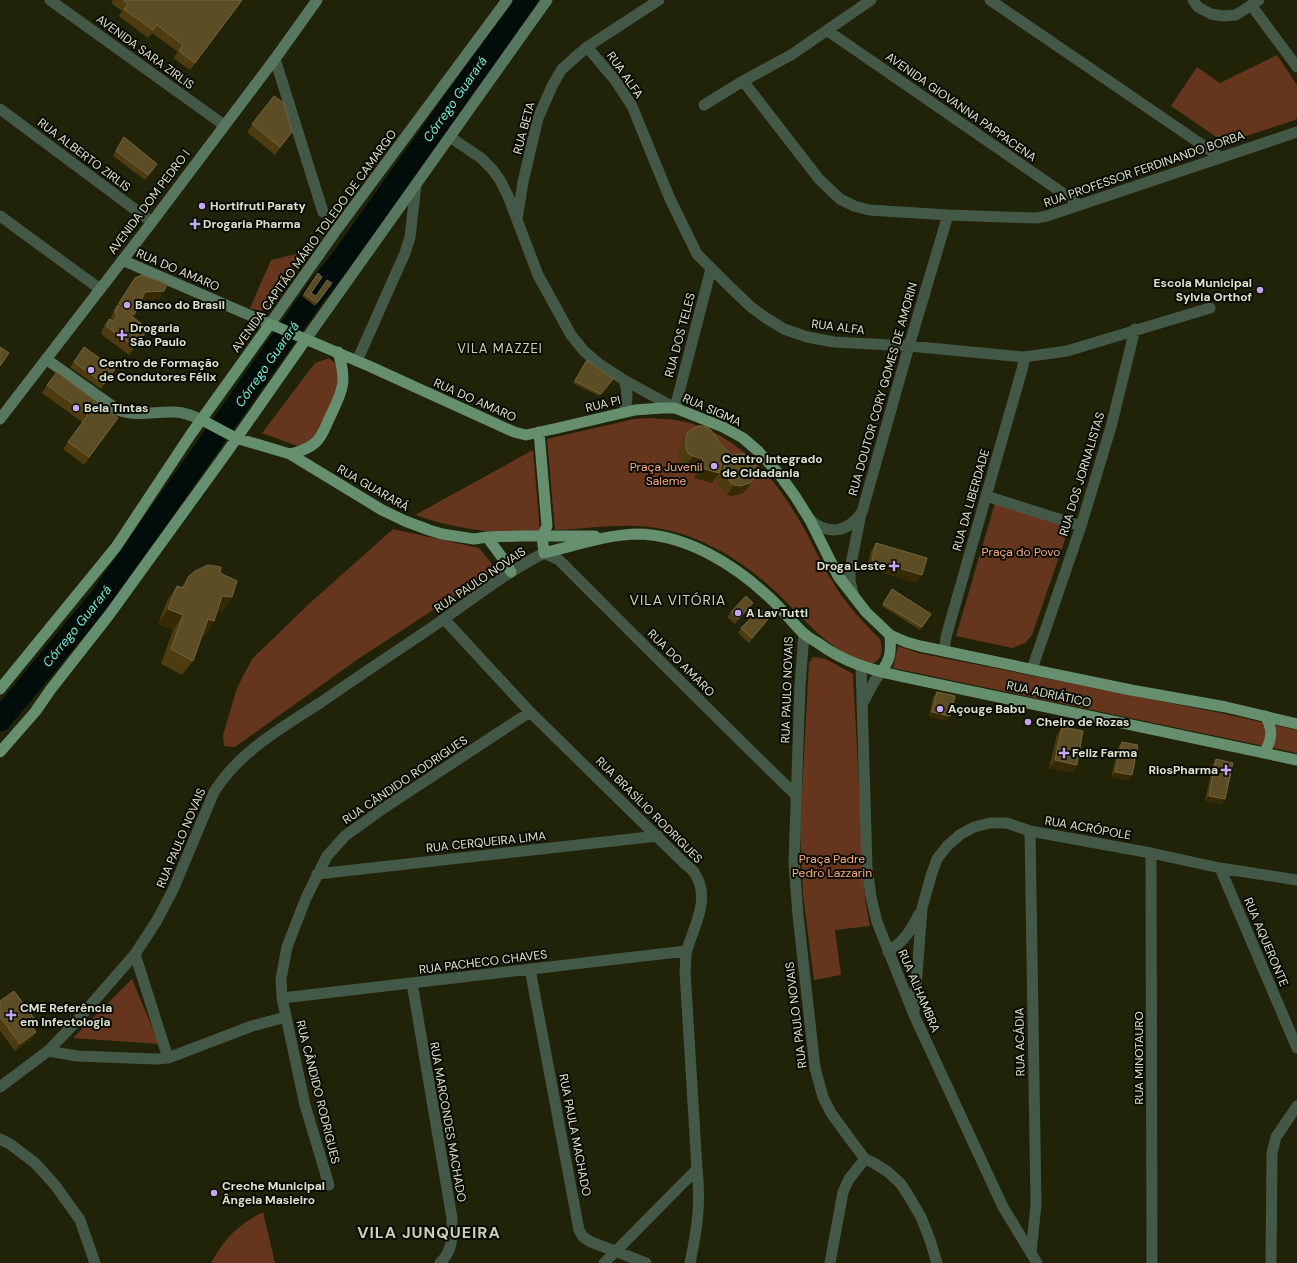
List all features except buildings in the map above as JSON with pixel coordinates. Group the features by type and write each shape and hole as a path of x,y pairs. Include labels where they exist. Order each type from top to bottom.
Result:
{"main road":[{"name":"AVENIDA DOM PEDRO I","path":"0,419 152,222 317,0"},
{"name":"AVENIDA CAPITÃO MÁRIO TOLEDO DE CAMARGO","path":"0,690 116,547 191,434 335,232 507,0"},
{"path":"0,752 27,722 113,608 236,438 301,337 416,185 547,0"},
{"name":"RUA DO AMARO","path":"122,260 338,352 514,432 526,435 539,432"},
{"path":"290,454 309,447 319,438 342,393 342,366 338,352"},
{"path":"46,358 122,412 175,412 187,414 202,420"},
{"name":"RUA PI","path":"539,432 635,410 674,408"},
{"name":"RUA SIGMA","path":"674,408 723,427 743,438 758,451 779,474 795,496 810,520 838,576 854,598"},
{"name":"RUA GUARARÁ","path":"202,420 236,438 290,454 382,510 405,521 442,534 474,539 487,537 613,536"},
{"path":"539,432 547,526 542,536 544,553"},
{"name":"RUA PAULO NOVAIS","path":"544,553 613,536 637,534 660,537 683,543 702,550 720,560 756,585 782,609 804,633"},
{"path":"487,537 512,572"},
{"name":"RUA ADRIÁTICO","path":"854,598 870,617 890,635 906,642 1124,689 1226,707 1297,724"},
{"name":"RUA ADRIÁTICO","path":"804,633 843,659 881,672 1297,760"},
{"path":"881,672 889,658 891,651 890,635"},
{"path":"1263,753 1268,747 1271,730 1270,724 1265,716"}],"street":[{"name":"AVENIDA SARA ZIRLIS","path":"50,0 224,125"},
{"name":"RUA BETA","path":"517,220 523,182 538,118 545,99 562,69 587,47 659,0"},
{"path":"704,105 743,81 791,55 871,0"},
{"path":"990,0 1220,157"},
{"path":"1193,0 1198,7 1211,14 1223,16 1236,15 1255,2 1297,67"},
{"name":"AVENIDA GIOVANNA PAPPACENA","path":"828,31 1080,205"},
{"name":"RUA ALFA","path":"587,47 625,93 632,106 670,199 698,254 711,269 752,308 784,328 808,337 834,342 908,346 1024,357 1067,351 1210,308"},
{"path":"274,59 324,212"},
{"name":"RUA PROFESSOR FERDINANDO BORBA","path":"743,81 819,179 840,199 854,206 869,210 948,215 1036,218 1047,216 1297,132"},
{"name":"RUA ALBERTO ZIRLIS","path":"0,109 152,222"},
{"name":"RUA SIGMA","path":"450,137 481,158 500,180 508,196 538,275 571,334 584,350 598,363 624,380 674,408"},
{"path":"357,361 406,253 410,237 416,185"},
{"name":"RUA DOUTOR CORY GOMES DE AMORIN","path":"810,520 818,526 828,530 838,530 848,526 856,520 862,512 908,346 948,215"},
{"path":"0,216 100,289"},
{"name":"RUA DOS TELES","path":"674,408 711,269"},
{"name":"RUA DOS JORNALISTAS","path":"1032,669 1081,526 1111,427 1136,329"},
{"name":"RUA DA LIBERDADE","path":"944,651 946,637 1023,366 1024,357"},
{"path":"624,380 628,390 628,401 624,412"},
{"path":"986,496 1081,526"},
{"path":"854,598 850,581 850,569 862,512"},
{"name":"RUA PAULO NOVAIS","path":"0,1087 48,1051 135,954 156,922 173,890 214,792 232,767 274,734 512,572 544,553"},
{"name":"RUA DO AMARO","path":"544,553 559,560 690,690 738,740 796,795"},
{"name":"RUA BRASÍLIO RODRIGUES","path":"444,619 530,712 695,874 700,885 702,900 697,920 686,951 686,978 699,1190 697,1229 690,1263"},
{"name":"RUA PAULO NOVAIS","path":"804,633 800,686 794,863 815,1068 822,1097 831,1113 865,1159"},
{"name":"RUA ALHAMBRA","path":"861,666 867,867 871,897 877,922 914,1015 1003,1207 1038,1263"},
{"name":"RUA ALHAMBRA","path":"862,706 874,682 881,672"},
{"name":"RUA CÂNDIDO RODRIGUES","path":"329,1185 305,1104 282,998 281,979 287,947 306,898 327,856 345,836 530,712"},
{"name":"RUA ACRÓPOLE","path":"888,952 900,944 910,932 922,908 937,859 947,846 961,834 974,827 990,823 1007,823 1030,831 1151,853 1220,868 1297,880"},
{"name":"RUA ACÁDIA","path":"1030,831 1036,1205 1031,1253"},
{"name":"RUA CERQUEIRA LIMA","path":"317,874 658,836"},
{"name":"RUA MINOTAURO","path":"1151,853 1152,1263"},
{"name":"RUA AQUERONTE","path":"1220,868 1297,1048"},
{"name":"RUA ACRÓPOLE","path":"914,1015 922,908"},
{"name":"RUA PACHECO CHAVES","path":"282,998 686,951"},
{"path":"135,954 168,1058"},
{"name":"RUA PAULA MACHADO","path":"530,969 580,1230 583,1237 591,1242 646,1263"},
{"name":"RUA MARCONDES MACHADO","path":"412,983 452,1218 452,1241 446,1257 440,1263"},
{"path":"48,1051 77,1056 156,1059 168,1058 252,1026 286,1017"},
{"path":"1271,1263 1272,1153 1276,1137 1297,1106"},
{"path":"0,1139 10,1144 35,1163 55,1185 80,1220 95,1263"},
{"path":"830,1263 844,1192 849,1179 865,1159 888,1172 901,1184 921,1218 937,1263"},
{"path":"604,1263 615,1250 697,1169"}],"green space":[{"path":"1277,55 1297,85 1297,118 1295,120 1225,143 1171,106 1197,67 1220,83"},
{"path":"309,251 269,307 260,311 250,308 271,260"},
{"path":"329,358 336,364 342,383 322,431 305,445 297,446 262,433 315,363"},
{"name":"Praça Juvenil Saleme","path":"649,418 676,420 717,434 751,458 765,473 779,489 791,507 842,597 880,639 882,650 880,657 876,662 872,664 845,654 820,635 762,579 730,556 695,539 676,532 637,526 555,530 547,439 634,419"},
{"path":"533,450 540,532 508,533 477,530 446,524 415,515"},
{"name":"Praça do Povo","path":"995,503 1069,528 1032,635 1025,643 1012,648 956,636"},
{"path":"393,529 479,548 496,569 358,659 235,747 224,746 223,735 237,688 252,659 310,603"},
{"path":"898,646 918,653 1225,714 1297,730 1297,753 893,668"},
{"name":"Praça Padre Pedro Lazzarin","path":"813,657 826,659 853,674 865,900 870,926 835,930 841,975 814,980 803,895 800,832 809,663"},
{"path":"132,979 159,1044 73,1038"},
{"path":"263,1212 275,1263 211,1263 227,1239 239,1227"}],"waterway":[{"name":"Córrego Guarará","path":"0,720 101,598 317,291 344,257 526,0"}],"place":[{"name":"Hortifruti Paraty","path":"202,206"},
{"name":"Drogaria Pharma","path":"195,224"},
{"name":"Escola Municipal Sylvia Orthof","path":"1260,290"},
{"name":"Banco do Brasil","path":"127,305"},
{"name":"Drogaria São Paulo","path":"122,335"},
{"name":"Centro de Formação de Condutores Félix","path":"91,370"},
{"name":"Bela Tintas","path":"76,408"},
{"name":"Centro Integrado de Cidadania","path":"714,466"},
{"name":"Droga Leste","path":"894,566"},
{"name":"A Lav Tutti","path":"738,613"},
{"name":"Açouge Babu","path":"940,709"},
{"name":"Cheiro de Rozas","path":"1028,722"},
{"name":"Feliz Farma","path":"1064,753"},
{"name":"RiosPharma","path":"1226,770"},
{"name":"CME Referência em Infectologia","path":"11,1015"},
{"name":"Creche Municipal Ângela Masieiro","path":"214,1193"}],"district":[{"name":"VILA MAZZEI","path":"500,348"},
{"name":"VILA VITÓRIA","path":"678,600"},
{"name":"VILA JUNQUEIRA","path":"429,1232"}]}
